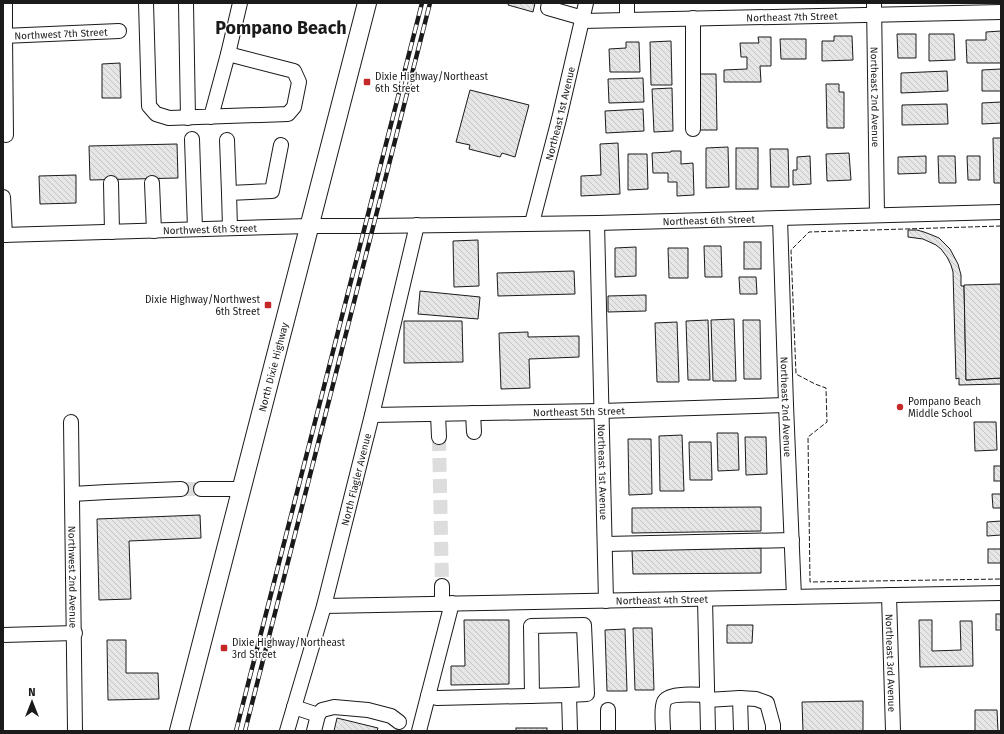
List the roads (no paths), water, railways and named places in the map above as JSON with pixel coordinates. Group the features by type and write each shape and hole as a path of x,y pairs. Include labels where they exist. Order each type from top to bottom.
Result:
{"main road":[{"name":"North Dixie Highway","path":"179,731 367,3"}],"street":[{"path":"5,3 4,36 6,135"},
{"path":"146,3 149,106 156,114 169,118 288,114 294,107 299,82 294,71 228,54"},
{"path":"186,3 188,118"},
{"path":"211,117 240,3"},
{"name":"Northeast 7th Street","path":"549,3 548,8 583,19 627,20 874,9 1001,12"},
{"name":"Northeast 1st Avenue","path":"532,223 559,119 586,3"},
{"path":"627,3 627,20"},
{"name":"Northeast 2nd Avenue","path":"874,9 877,215"},
{"path":"693,18 693,129"},
{"name":"Northwest 7th Street","path":"4,36 119,31"},
{"path":"192,139 195,230"},
{"path":"227,140 230,228"},
{"path":"229,192 272,192 282,145"},
{"path":"111,183 112,232"},
{"path":"152,183 154,230"},
{"path":"3,196 4,235"},
{"name":"Northeast 6th Street","path":"417,225 597,223 1001,212"},
{"name":"Northeast 2nd Avenue","path":"780,218 794,597"},
{"name":"Northeast 1st Avenue","path":"597,223 606,601"},
{"name":"Northwest 6th Street","path":"4,235 309,226 417,225"},
{"name":"North Flagler Avenue","path":"287,731 324,606 372,415 417,225"},
{"name":"Northeast 5th Street","path":"372,415 786,405"},
{"path":"473,413 474,432"},
{"path":"438,414 439,438"},
{"name":"Northwest 2nd Avenue","path":"71,422 76,731"},
{"path":"200,489 242,489"},
{"path":"72,494 181,490"},
{"path":"605,544 792,540"},
{"path":"314,731 318,715 322,710 334,707 368,710 391,716 398,727 420,730 447,604 442,586"},
{"name":"Northeast 4th Street","path":"324,606 1001,593"},
{"name":"Northeast 3rd Avenue","path":"889,595 893,731"},
{"path":"705,599 708,731"},
{"path":"428,696 437,698 587,694 583,602"},
{"path":"532,696 532,626 584,625"},
{"path":"3,635 75,633"},
{"path":"569,695 570,731"},
{"path":"663,731 664,701 667,698 674,696 756,699 767,703 773,725 773,731"},
{"path":"740,698 741,731"},
{"path":"294,707 318,715"},
{"path":"608,710 608,731"}],"tunnel":[{"path":"439,437 442,586"},
{"path":"181,489 201,489"}],"railway":[{"path":"236,731 422,3"},
{"path":"245,731 430,3"}],"place":[{"name":"Dixie Highway/Northeast 6th Street","path":"367,82"},
{"name":"Dixie Highway/Northwest 6th Street","path":"268,305"},
{"name":"Pompano Beach Middle School","path":"900,407"},
{"name":"Dixie Highway/Northeast 3rd Street","path":"224,648"}],"district":[{"name":"Pompano Beach","path":"281,28"}]}
